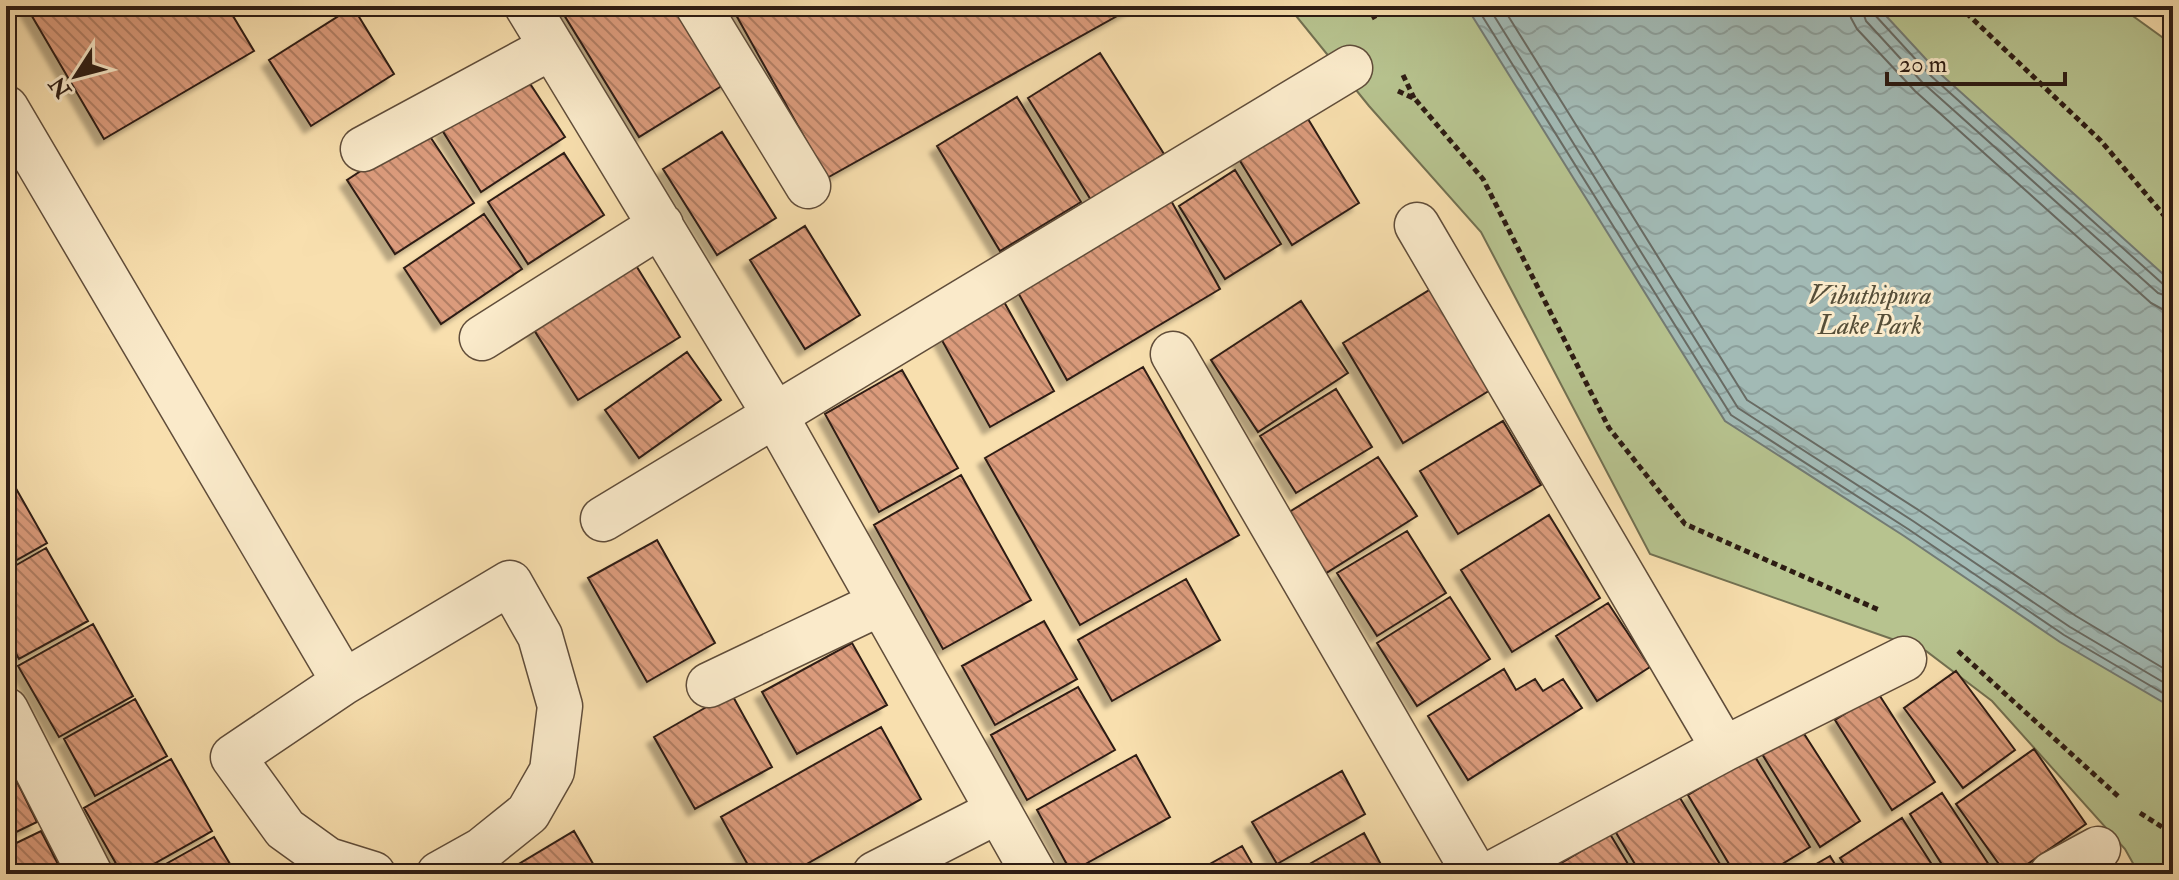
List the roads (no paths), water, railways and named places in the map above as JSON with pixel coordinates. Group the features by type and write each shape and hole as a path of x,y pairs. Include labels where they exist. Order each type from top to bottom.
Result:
{"street":[{"path":"527,6 775,415 1034,874"},
{"path":"698,6 808,186"},
{"path":"363,149 552,47"},
{"path":"603,519 1350,68"},
{"path":"6,108 344,682"},
{"path":"482,338 661,225"},
{"path":"1417,225 1724,749"},
{"path":"1173,354 1475,874"},
{"path":"373,874 328,860 285,829 233,757 344,682 510,583 540,636 560,706 552,771 528,813 482,850 439,874"},
{"path":"709,685 881,603"},
{"path":"1491,874 1724,749 1904,659"},
{"path":"6,710 90,874"},
{"path":"875,874 998,811"},
{"path":"2052,874 2098,849"}],"water":[{"path":"1466,6 1877,6 1935,69 2173,283 2173,708 2060,642 1904,536 1725,421"}],"park label":[{"name":"Vibuthipura Lake Park","path":"1870,310"}]}
